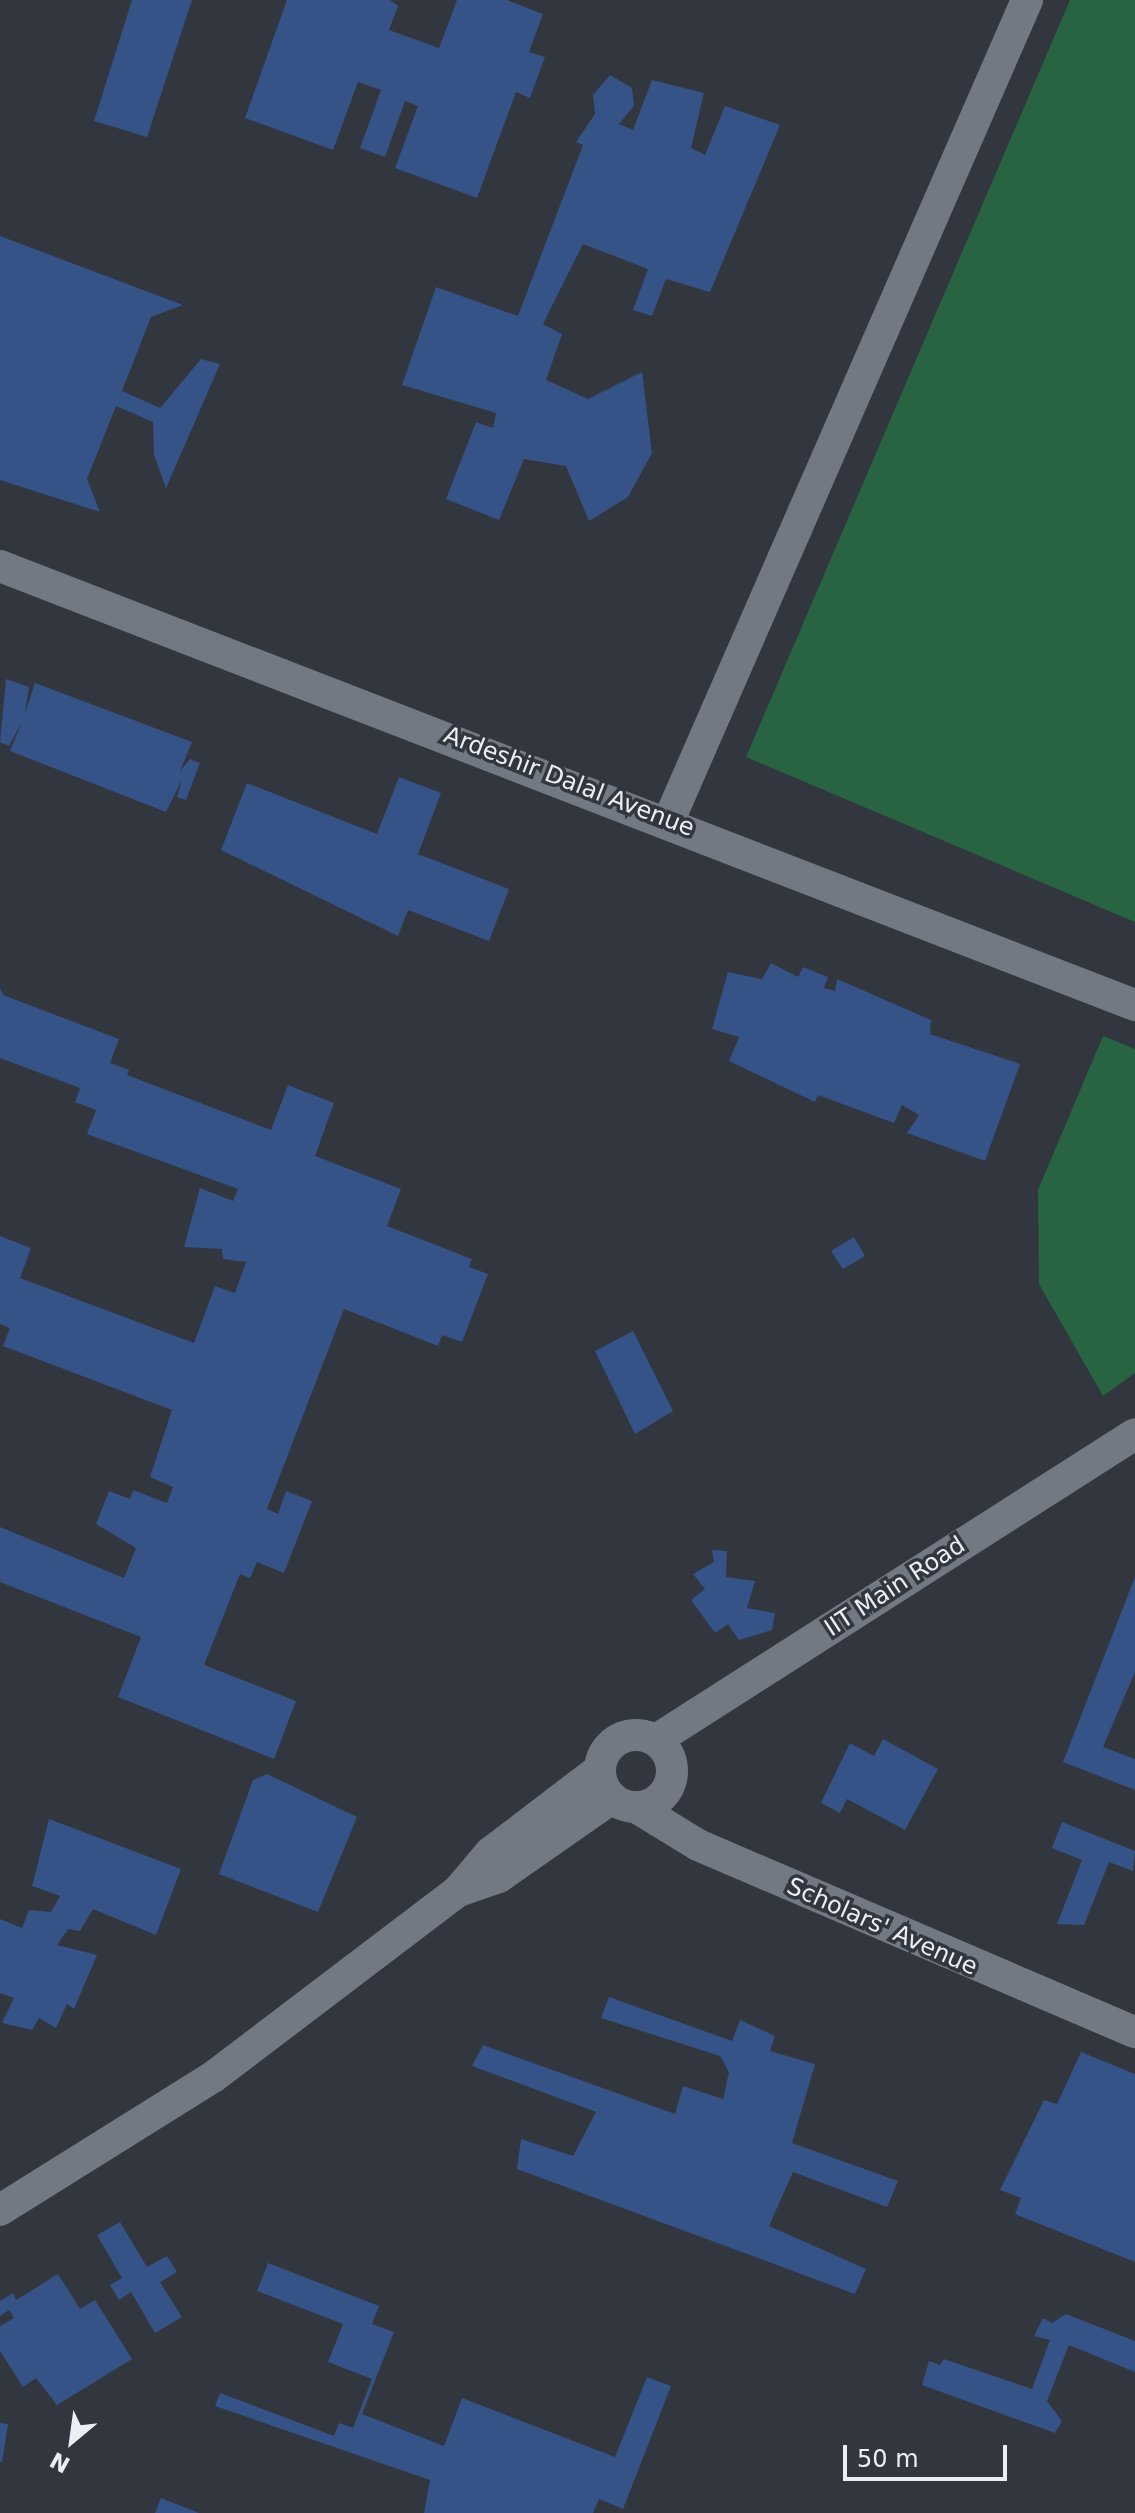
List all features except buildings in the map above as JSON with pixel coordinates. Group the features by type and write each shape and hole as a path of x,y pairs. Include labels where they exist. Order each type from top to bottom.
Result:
{"street":[{"path":"669,820 1027,0"},
{"name":"Ardeshir Dalal Avenue","path":"0,566 669,820 1135,1005"},
{"name":"IIT Main Road","path":"656,1740 1135,1434"},
{"path":"0,2210 213,2077 458,1891 499,1877 616,1792 658,1800 671,1781 670,1758 656,1740 622,1737 605,1750 616,1792"},
{"name":"Scholars' Avenue","path":"616,1792 698,1845 1135,2032"}],"green space":[{"path":"1070,0 1135,0 1135,922 746,757"},
{"path":"1103,1036 1135,1049 1135,1373 1103,1396 1039,1284 1038,1190"}]}
